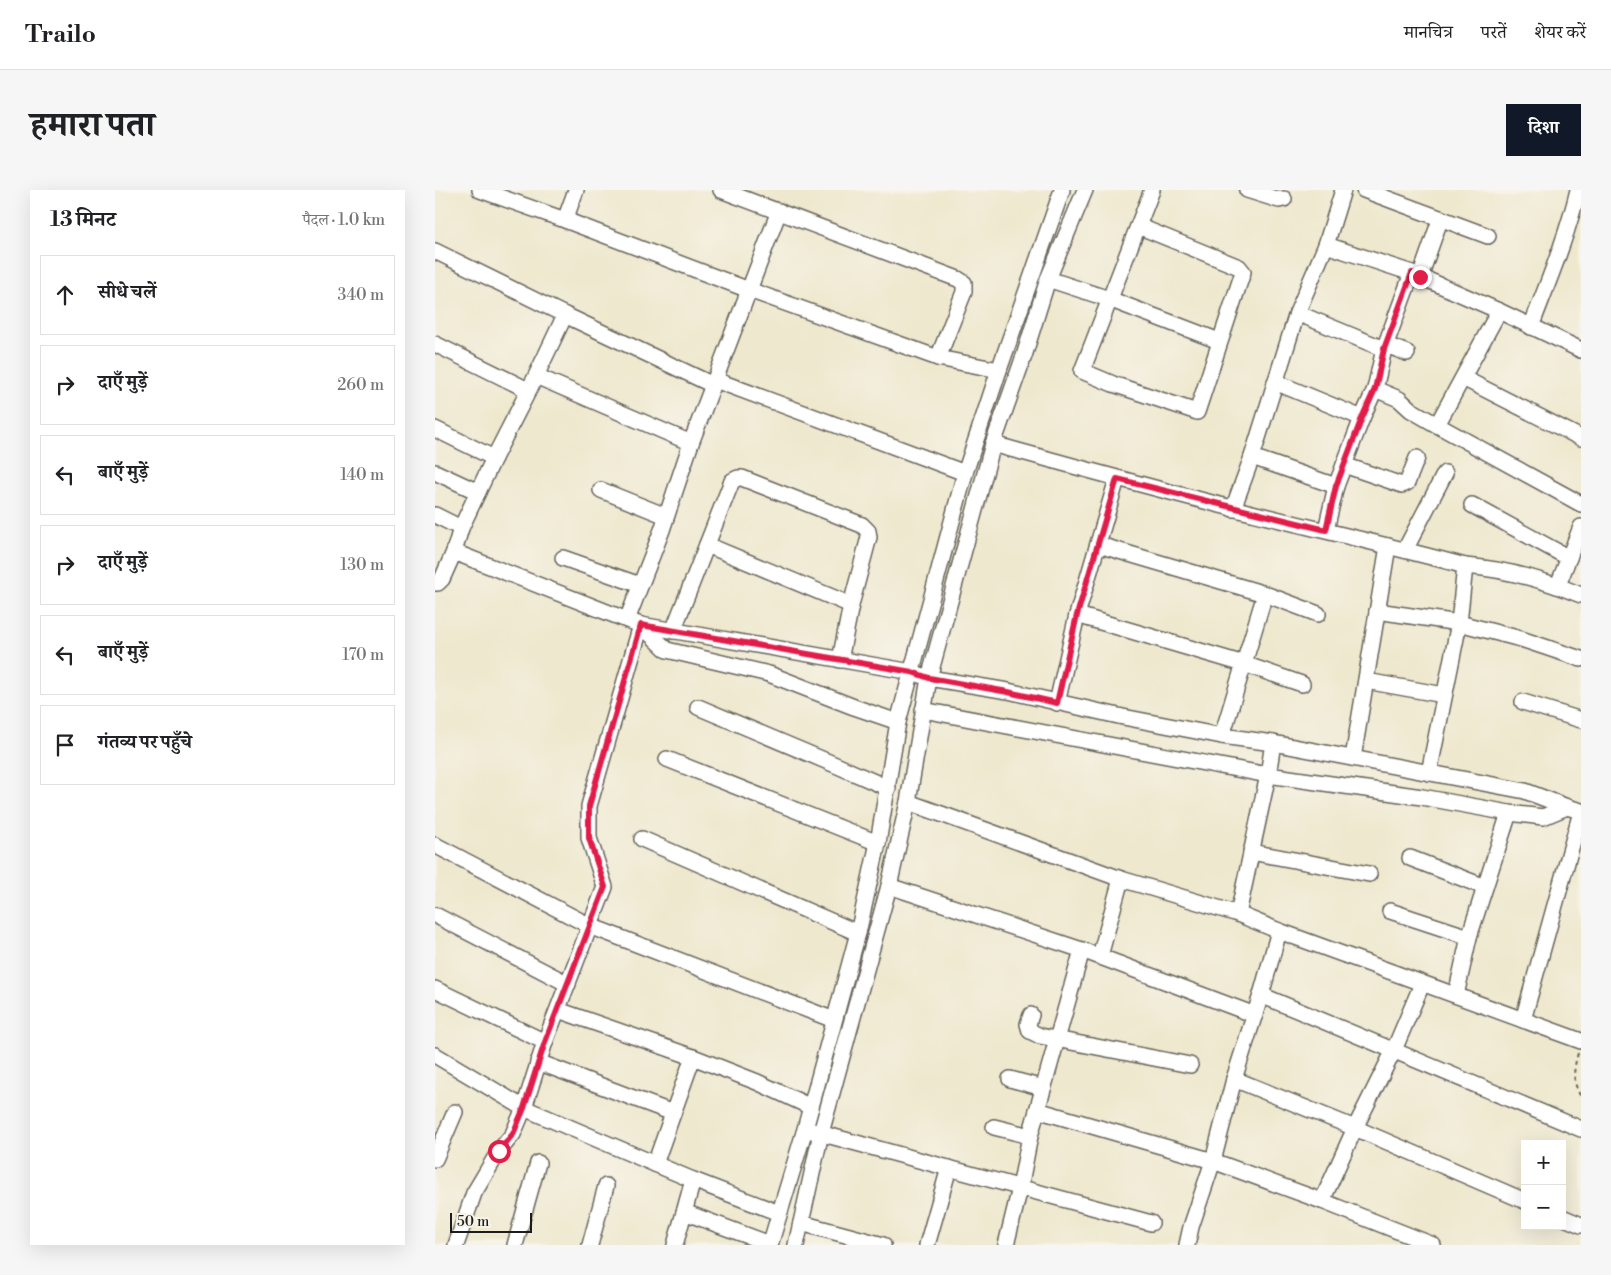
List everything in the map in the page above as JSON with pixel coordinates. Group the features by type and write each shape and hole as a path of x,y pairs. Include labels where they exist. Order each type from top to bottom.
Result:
{"street":[{"path":"480,190 939,358 999,370"},
{"path":"565,220 576,190"},
{"path":"721,190 958,279 964,283 964,292 939,358"},
{"path":"684,1212 770,1245 805,1129 858,933 878,843 899,722 965,473 1061,190"},
{"path":"796,1245 821,1133 889,886 908,802 929,678 993,444 1024,356 1048,279 1085,190"},
{"path":"1138,226 1239,268 1243,272 1197,412 1113,384 1082,371 1109,299 1152,190"},
{"path":"1247,190 1279,200 1284,199"},
{"path":"1233,508 1252,457 1297,313 1326,246 1343,190"},
{"path":"1363,190 1440,220 1488,236"},
{"path":"1531,327 1577,207 1578,190"},
{"path":"456,1245 474,1193 499,1151 513,1134 524,1108 545,1042 605,887 589,838 589,806 634,623 641,585 691,443 779,212"},
{"path":"1326,530 1336,486 1375,389 1385,347 1440,220"},
{"path":"1326,246 1416,275 1499,311 1581,350"},
{"path":"435,252 565,315 714,382 965,473"},
{"path":"1048,279 1109,299 1219,341"},
{"path":"1437,425 1499,311"},
{"path":"1297,313 1385,347 1407,353"},
{"path":"435,583 442,579 454,552 461,528 565,315"},
{"path":"435,344 528,390"},
{"path":"536,376 691,443"},
{"path":"1463,378 1581,438"},
{"path":"1275,382 1362,418"},
{"path":"1375,389 1399,399 1411,410 1581,504"},
{"path":"435,429 494,458"},
{"path":"993,444 1117,479 1465,566 1491,568 1558,586 1581,595"},
{"path":"1252,457 1336,486"},
{"path":"1344,465 1401,485 1407,482 1417,458"},
{"path":"435,472 478,492"},
{"path":"1405,550 1445,473"},
{"path":"673,631 732,481 742,478 861,525 868,531 869,537 851,605 840,660"},
{"path":"1057,703 1077,615 1117,479"},
{"path":"601,490 666,516"},
{"path":"1472,505 1569,558"},
{"path":"435,516 461,528"},
{"path":"1558,586 1581,527"},
{"path":"707,545 851,605"},
{"path":"1099,545 1265,594 1319,614"},
{"path":"1353,758 1388,546"},
{"path":"454,552 634,623 912,672 929,678 1008,692 1222,736 1273,743 1525,791 1576,810"},
{"path":"563,558 641,585"},
{"path":"1429,772 1459,623 1465,566"},
{"path":"1222,736 1265,594"},
{"path":"1377,611 1459,623 1581,658"},
{"path":"1077,615 1244,664 1302,684"},
{"path":"634,623 667,650 769,674 854,707 899,722"},
{"path":"1366,681 1444,695"},
{"path":"1523,702 1581,720"},
{"path":"698,707 888,788"},
{"path":"923,710 1268,775 1422,797 1509,813 1543,817 1576,810"},
{"path":"1238,914 1268,775 1273,743"},
{"path":"667,759 878,843"},
{"path":"908,802 1121,879 1238,914 1422,984 1581,1041"},
{"path":"1523,1020 1576,810"},
{"path":"1456,995 1469,937 1509,813"},
{"path":"642,838 858,933"},
{"path":"435,845 590,926 834,1020"},
{"path":"1251,852 1369,874"},
{"path":"1410,858 1485,887"},
{"path":"1100,956 1121,879"},
{"path":"889,886 1100,956 1255,1015"},
{"path":"1390,911 1469,937"},
{"path":"435,915 568,984"},
{"path":"1190,1244 1191,1227 1213,1161 1234,1079 1279,931"},
{"path":"1005,1245 1020,1188 1030,1136 1082,950"},
{"path":"1322,1201 1355,1128 1394,1050 1422,984"},
{"path":"435,989 545,1042"},
{"path":"1261,995 1581,1129"},
{"path":"558,1010 693,1057 757,1082 811,1107"},
{"path":"1031,1015 1028,1024 1030,1031 1040,1036 1190,1065"},
{"path":"435,1055 524,1108 693,1180 779,1213"},
{"path":"655,1164 693,1057"},
{"path":"538,1062 673,1113"},
{"path":"1010,1079 1043,1088"},
{"path":"1234,1079 1355,1128 1521,1199"},
{"path":"1037,1110 1213,1161 1322,1201 1433,1245"},
{"path":"435,1159 455,1112"},
{"path":"994,1127 1030,1136"},
{"path":"805,1129 1151,1223"},
{"path":"515,1245 538,1163"},
{"path":"927,1245 949,1168"},
{"path":"675,1245 693,1180"},
{"path":"590,1245 606,1186"},
{"path":"1566,1219 1581,1225"},
{"path":"801,1223 883,1245"}],"path":[{"path":"1581,1041 1573,1069 1575,1087 1581,1097"}],"route":[{"path":"499,1151 513,1134 524,1108 545,1042 605,887 589,838 589,806 641,625 912,672 929,678 1057,703 1077,615 1117,479 1326,530 1336,486 1375,389 1384,349 1412,273 1420,277"}]}
